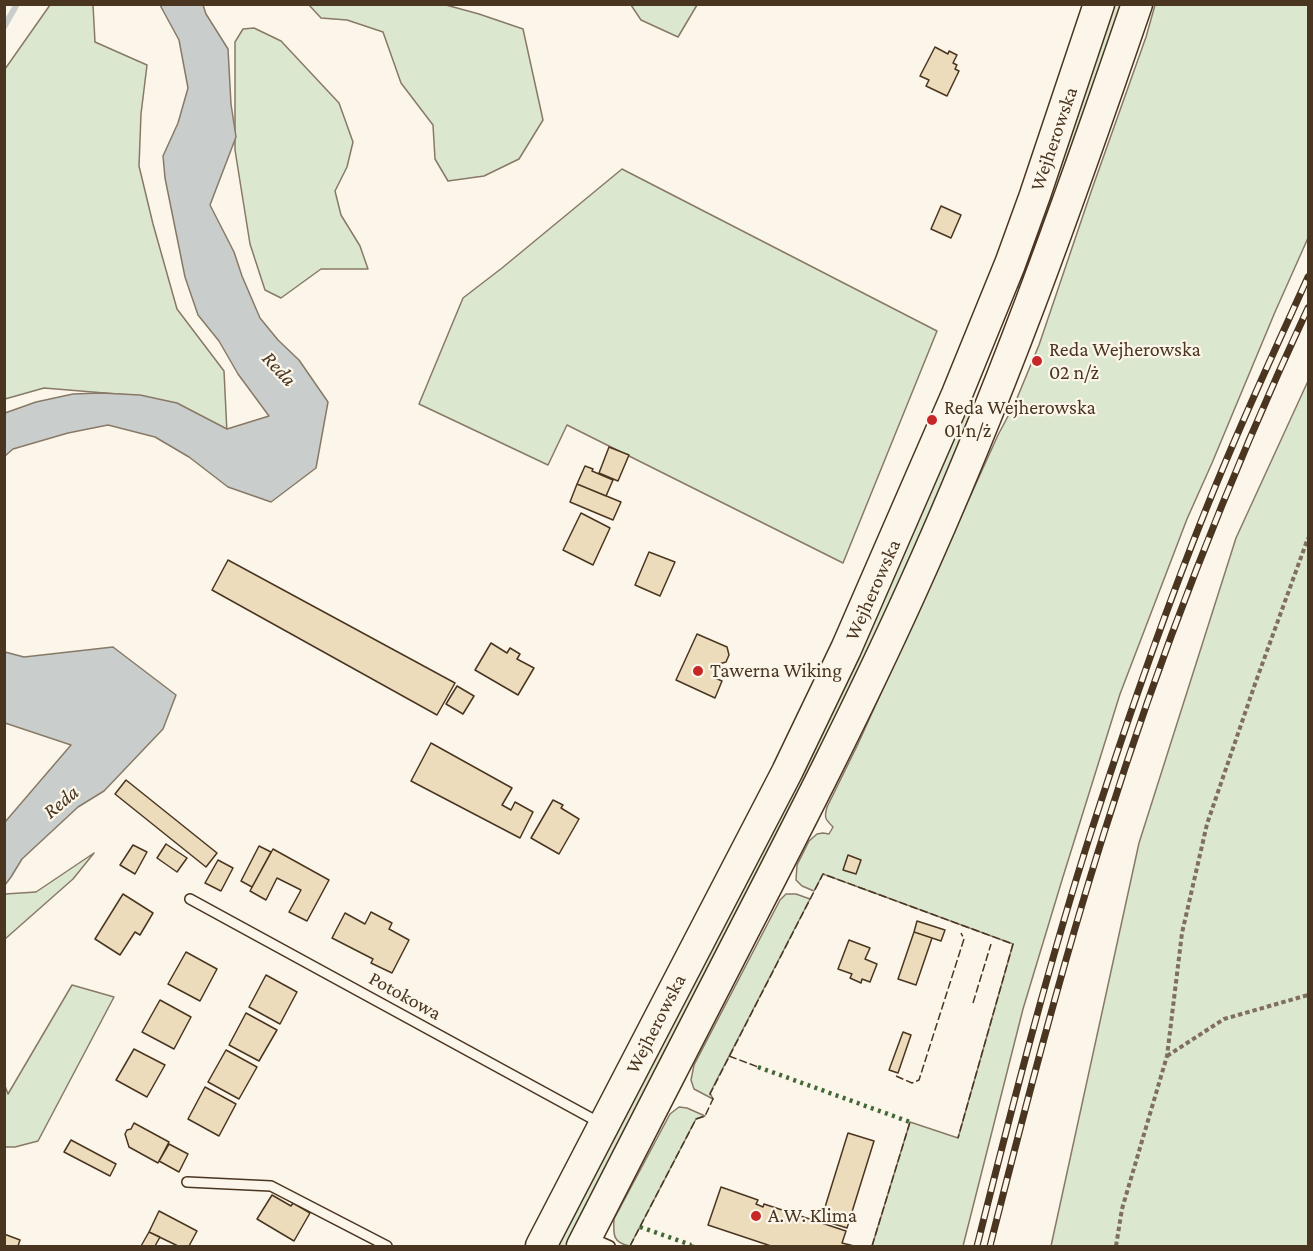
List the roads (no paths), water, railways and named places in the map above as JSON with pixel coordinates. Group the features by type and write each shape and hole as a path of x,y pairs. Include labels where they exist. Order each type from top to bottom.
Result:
{"main road":[{"name":"Wejherowska","path":"541,1246 787,772 846,649 987,323 1035,195 1100,4"},
{"name":"Wejherowska","path":"593,1243 866,689 912,590 985,421 1018,336 1086,154 1137,4"},
{"path":"987,323 1018,336"}],"lane":[{"name":"Potokowa","path":"190,899 604,1125"},
{"path":"187,1182 271,1186 387,1246"}],"water":[{"name":"Reda","path":"160,5 203,5 206,14 228,49 231,104 236,137 210,205 234,252 260,318 299,360 328,402 316,468 271,502 228,487 189,457 155,437 108,425 68,433 13,449 5,456 5,413 36,402 73,394 140,395 177,403 227,429 269,416 238,374 219,341 198,315 185,277 165,178 163,156 178,123 188,88 179,40"},
{"name":"Reda","path":"113,647 176,695 163,729 104,791 78,807 22,859 5,885 5,822 71,745 5,723 5,652 24,657"}],"waterway":[{"path":"4,27 17,4"}],"railway":[{"path":"977,1246 1060,932 1124,731 1176,585 1214,489 1308,277"},
{"path":"990,1246 1058,987 1088,884 1148,699 1197,567 1308,308"}],"place":[{"name":"Reda Wejherowska 02 n/ż","path":"1037,361"},
{"name":"Reda Wejherowska 01 n/ż","path":"932,420"},
{"name":"Tawerna Wiking","path":"698,671"},
{"name":"A.W. Klima","path":"756,1216"}]}
